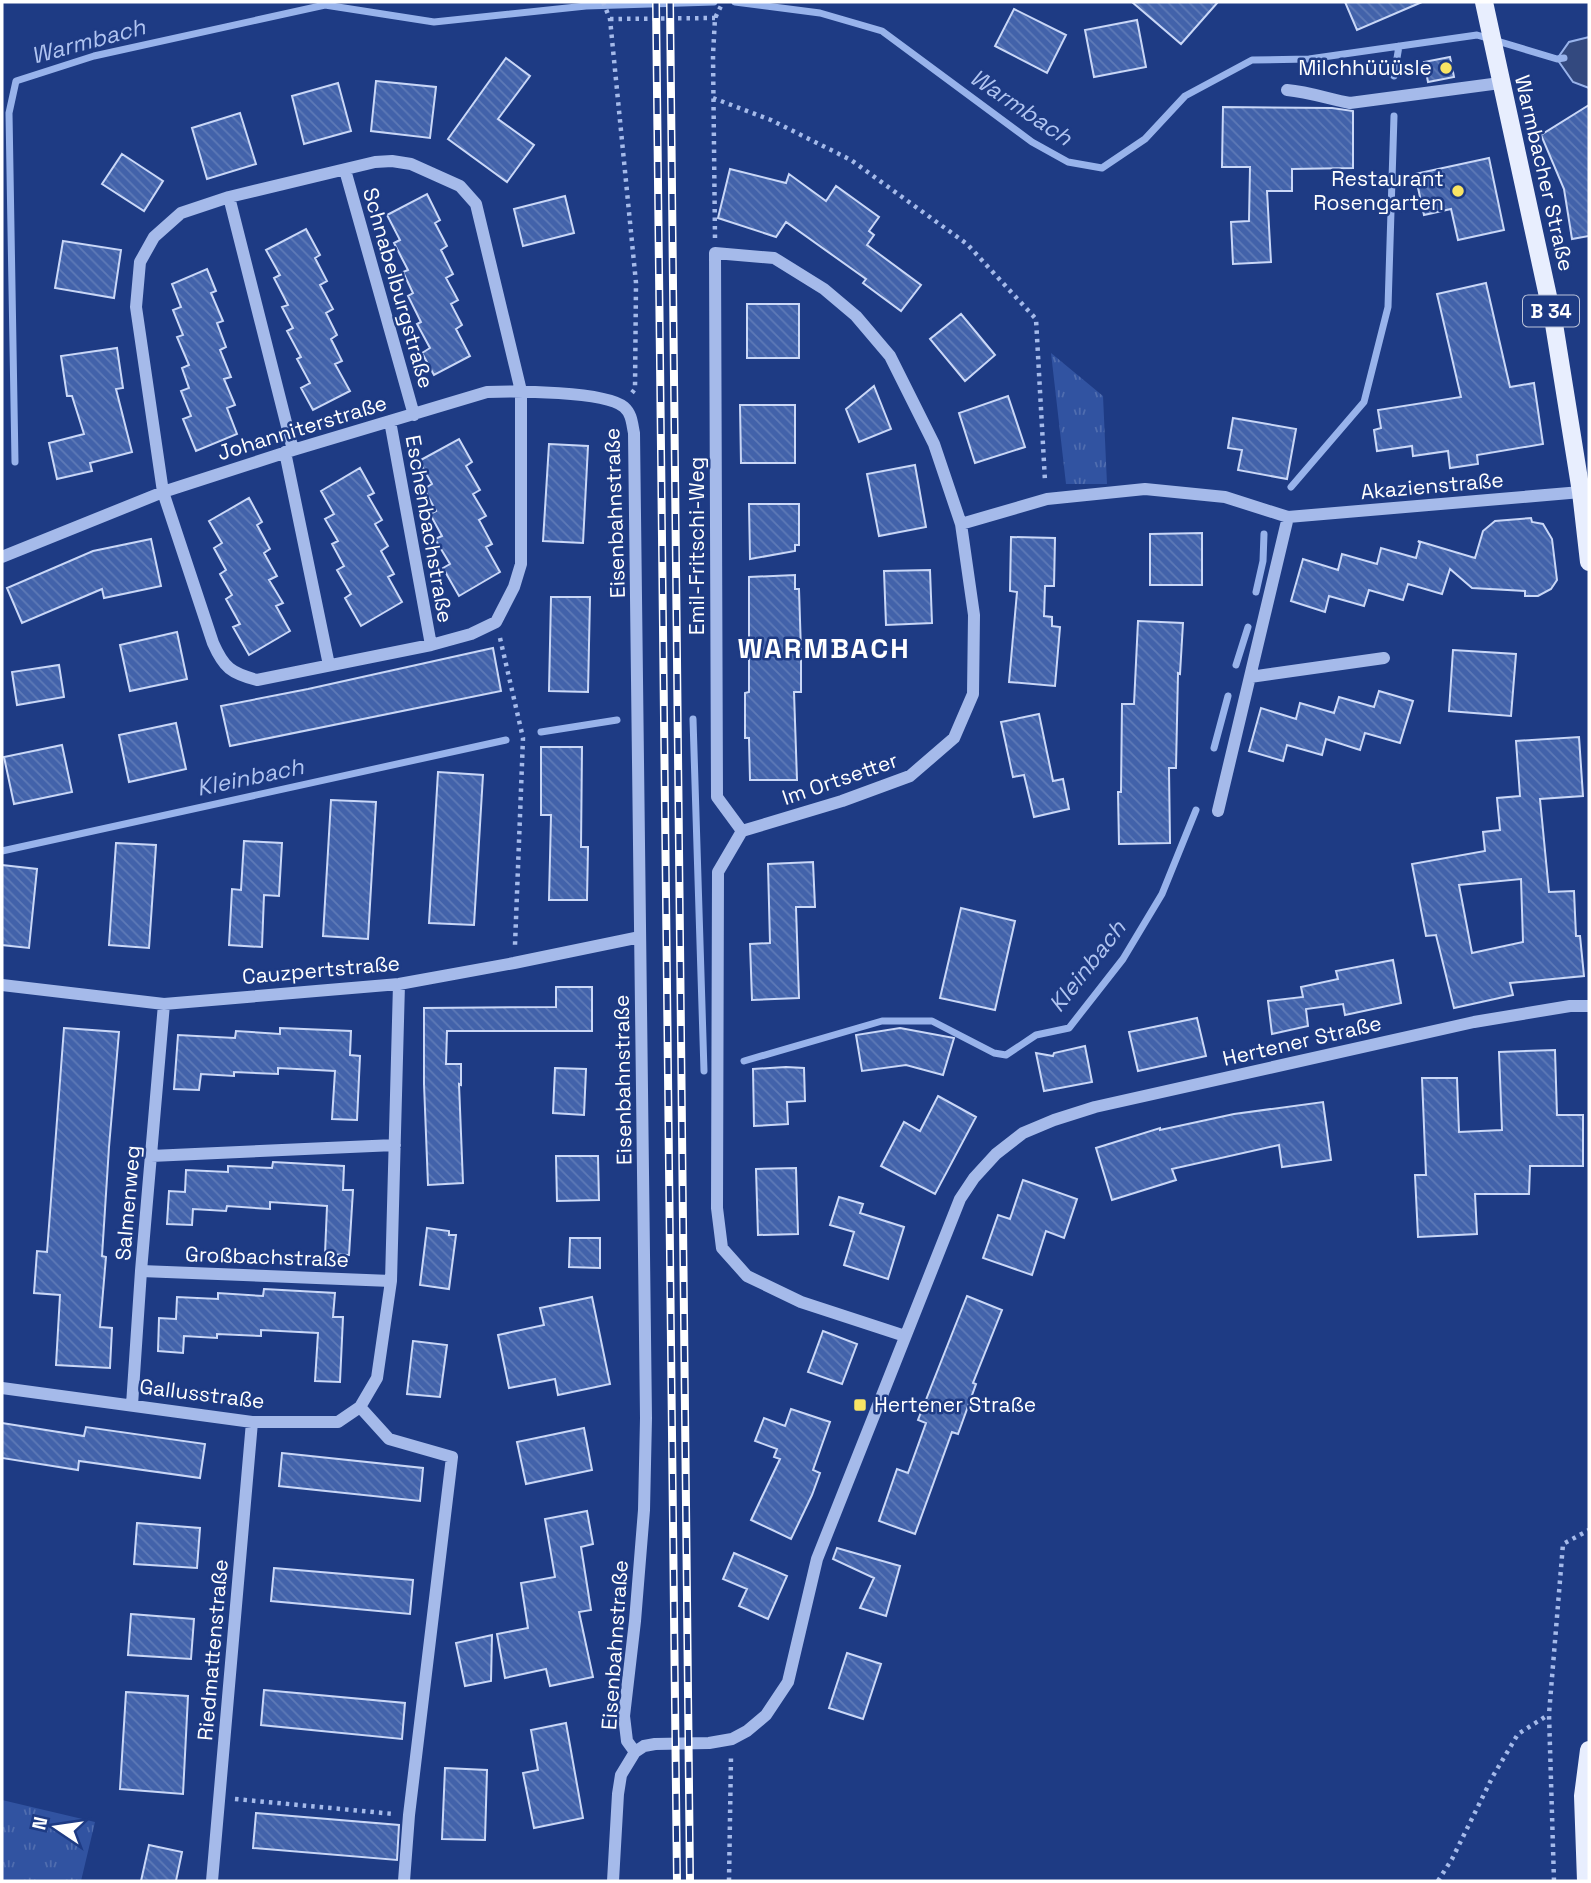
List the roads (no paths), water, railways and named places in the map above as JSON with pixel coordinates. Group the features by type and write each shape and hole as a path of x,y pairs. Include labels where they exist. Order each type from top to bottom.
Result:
{"main road":[{"name":"Warmbacher Straße","path":"1483,2 1554,324 1581,492 1589,562"},
{"path":"1586,1881 1583,1796 1589,1750"}],"street":[{"path":"1287,90 1350,103 1500,83"},
{"name":"Schnabelburgstraße","path":"163,492 136,307 140,262 154,237 181,214 229,197 375,162 411,164 460,186 475,204 521,391"},
{"name":"Schnabelburgstraße","path":"345,170 414,415"},
{"path":"229,197 289,451 329,666"},
{"name":"Im Ortsetter","path":"715,253 774,258 824,289 856,316 890,356 934,444 961,524 974,615 973,694 954,738 910,776 842,801 742,831"},
{"name":"Emil-Fritschi-Weg","path":"715,253 718,796 742,831"},
{"name":"Johanniterstraße","path":"2,557 163,492 289,451 488,392 521,391 607,399 624,406"},
{"name":"Eschenbachstraße","path":"163,492 213,643 222,663 236,674 257,680 431,645 471,634 496,622 514,587 521,565 521,391"},
{"name":"Eisenbahnstraße","path":"624,406 631,414 634,433 645,1457 644,1510 624,1716 627,1741 635,1752"},
{"name":"Eschenbachstraße","path":"390,421 431,645"},
{"name":"Akazienstraße","path":"961,524 1047,499 1145,489 1224,497 1288,517 1581,492"},
{"path":"1218,811 1288,517"},
{"path":"1250,677 1384,658"},
{"path":"742,831 718,872 718,1208 722,1248 747,1276 802,1302 905,1336"},
{"name":"Cauzpertstraße","path":"2,985 164,1004 398,984 640,937"},
{"path":"398,984 391,1281 377,1378 360,1407 388,1438 452,1457 409,1815 404,1881"},
{"name":"Salmenweg","path":"132,1405 164,1004"},
{"name":"Hertener Straße","path":"635,1752 644,1746 655,1744 709,1743 732,1739 747,1731 766,1715 788,1682 817,1559 960,1199 974,1178 996,1154 1023,1133 1054,1120 1095,1108 1474,1022 1570,1006 1589,1006"},
{"path":"151,1156 395,1145"},
{"name":"Großbachstraße","path":"141,1271 391,1281"},
{"name":"Gallusstraße","path":"2,1388 252,1422 338,1422 360,1407"},
{"name":"Riedmattenstraße","path":"212,1881 252,1422"},
{"path":"613,1881 621,1775 635,1752"}],"waterway":[{"name":"Warmbach","path":"15,462 9,113 16,81 94,56 325,5 434,22 586,6 714,2"},
{"name":"Warmbach","path":"735,2 820,13 882,31 1032,142 1068,162 1102,168 1145,139 1185,96 1252,60 1309,59 1477,35 1557,59 1564,58"},
{"path":"1394,76 1399,46"},
{"path":"1291,487 1364,402 1388,307 1394,116"},
{"path":"1256,592 1263,561 1264,534"},
{"path":"1236,665 1248,627"},
{"path":"1214,748 1228,696"},
{"name":"Kleinbach","path":"693,719 704,1071"},
{"name":"Kleinbach","path":"541,732 617,720"},
{"name":"Kleinbach","path":"2,851 506,740"},
{"name":"Kleinbach","path":"744,1061 882,1021 932,1021 994,1053 1006,1055 1036,1035 1069,1028 1123,959 1162,894 1196,810"}],"railway":[{"path":"656,2 677,1881"},
{"path":"670,2 690,1881"}],"place":[{"name":"Milchhüüüsle","path":"1446,68"},
{"name":"Restaurant Rosengarten","path":"1458,191"},
{"name":"Hertener Straße","path":"860,1405"}],"district":[{"name":"WARMBACH","path":"824,648"}]}
